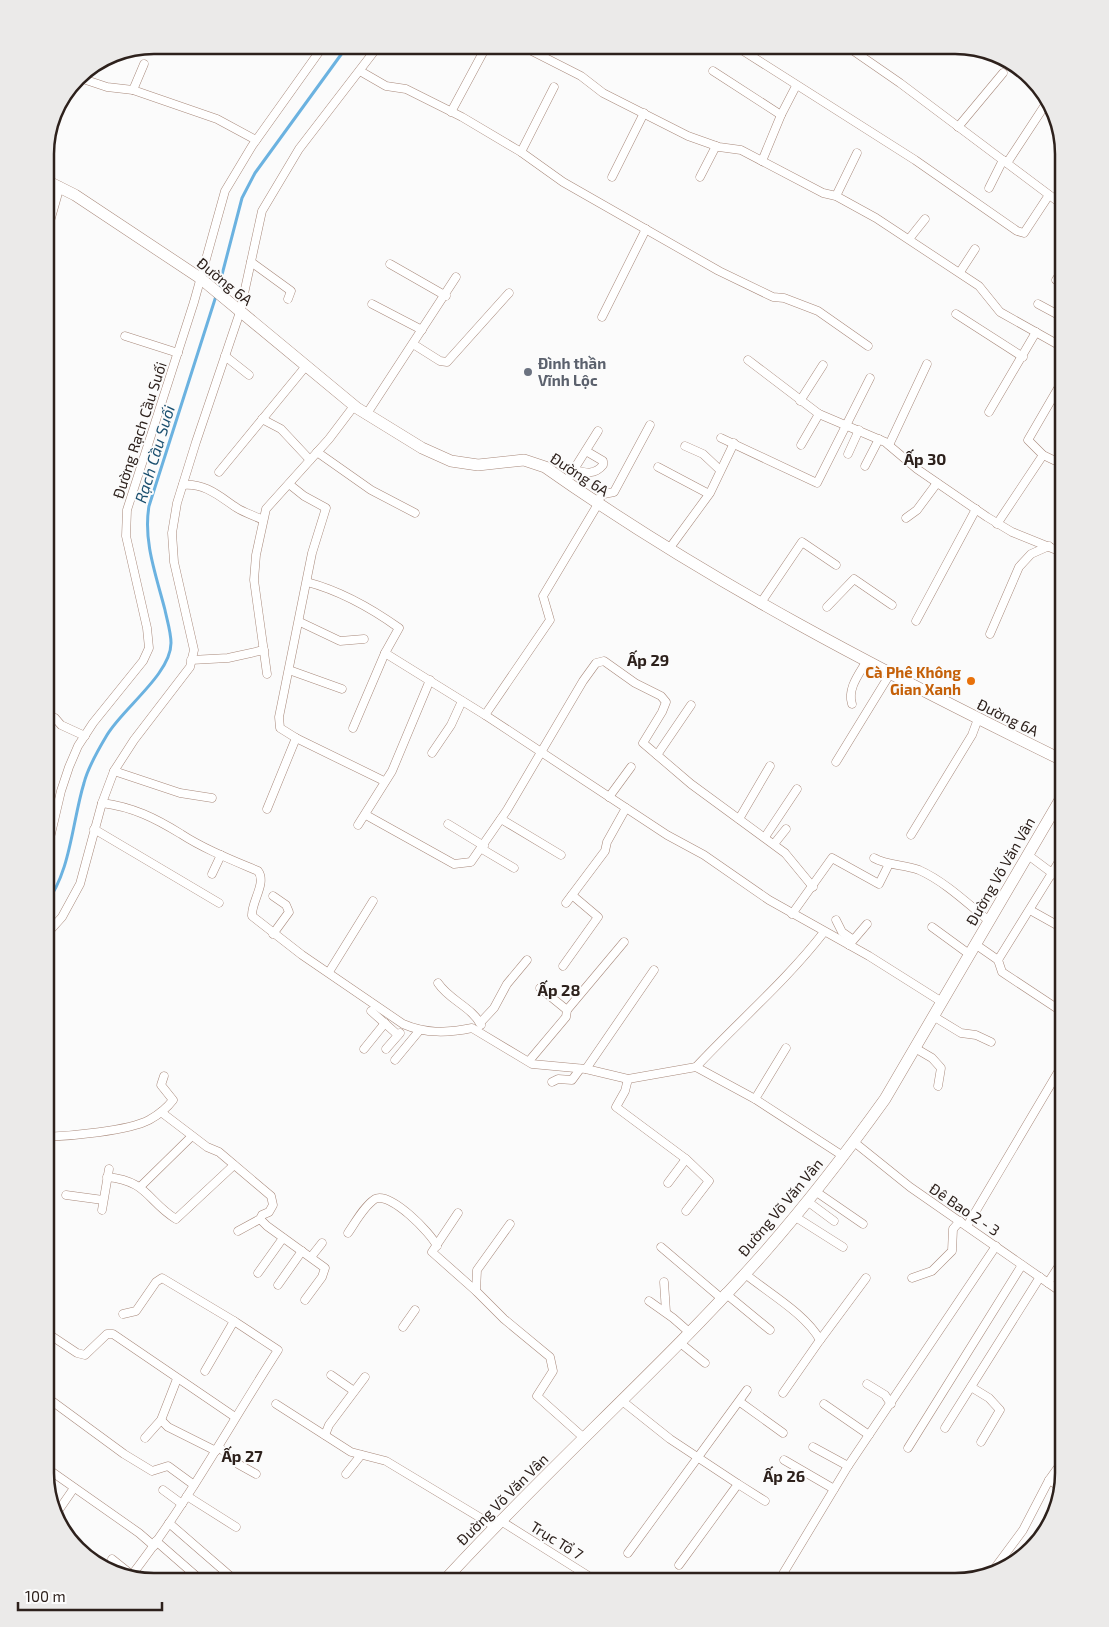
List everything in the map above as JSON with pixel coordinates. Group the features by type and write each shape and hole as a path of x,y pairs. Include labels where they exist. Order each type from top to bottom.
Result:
{"street":[{"name":"Đường Rạch Cầu Suối","path":"54,823 68,766 85,736 143,661 149,648 147,628 126,536 127,510 202,279 225,190 256,140 318,54"},
{"path":"54,926 62,917 80,884 94,829 114,771 134,740 190,667 194,650 174,562 172,533 183,484 238,310 262,211 299,149 372,54"},
{"path":"451,112 482,54"},
{"path":"538,54 582,76 603,93 688,136 716,146 740,150 822,193 836,196 960,272 979,286 1000,312 1055,343"},
{"path":"748,54 915,160 1017,231 1024,233 1049,195"},
{"path":"858,54 900,83 1055,199"},
{"path":"133,90 144,64"},
{"path":"360,70 386,86 406,89 451,112 521,152 563,182 719,271 773,297 784,298 818,311 868,346"},
{"path":"713,71 781,115"},
{"path":"958,127 1003,73"},
{"path":"87,80 107,87 133,90 217,119 256,140"},
{"path":"762,162 781,115 796,86"},
{"path":"521,152 554,87"},
{"path":"989,188 1043,106"},
{"path":"612,177 644,113"},
{"path":"700,177 716,146"},
{"path":"836,196 857,153"},
{"name":"Đường 6A","path":"54,184 202,279 354,406 422,448 451,461 478,465 524,460 545,467 669,549 760,604 866,662 1055,756"},
{"path":"54,207 60,186"},
{"path":"909,239 925,219"},
{"path":"602,317 646,229"},
{"path":"960,272 975,249"},
{"path":"251,262 286,286 291,291 288,299"},
{"path":"390,264 446,296"},
{"path":"366,415 446,296 456,277"},
{"path":"413,344 440,361 447,362 508,293"},
{"path":"372,304 422,330"},
{"path":"1038,304 1055,313"},
{"path":"956,314 1023,357"},
{"path":"989,412 1036,332"},
{"path":"125,336 178,353"},
{"path":"225,356 250,375"},
{"path":"748,360 819,414 878,438 937,483 998,524 1012,532 1055,549"},
{"path":"889,445 927,364"},
{"path":"219,472 306,366"},
{"path":"800,401 823,366"},
{"path":"721,438 817,484 870,378"},
{"path":"1055,394 1028,440 1043,455 1055,461"},
{"path":"267,674 254,580 266,509 318,452 354,406"},
{"path":"801,445 819,414"},
{"path":"262,420 281,429 310,460"},
{"path":"485,715 550,620 543,596 597,503 604,494 614,492 650,425"},
{"path":"848,454 859,430"},
{"path":"566,482 598,431"},
{"path":"865,466 878,438"},
{"path":"669,549 709,494 734,443"},
{"path":"685,446 703,454 720,470"},
{"path":"574,470 588,474 598,471 603,464 603,461 586,451"},
{"path":"318,452 371,490 415,513"},
{"path":"998,524 1043,455"},
{"path":"658,467 709,494"},
{"path":"906,518 917,510 937,483"},
{"path":"183,484 190,484 214,492 238,508 263,520"},
{"path":"289,484 326,508 319,526 307,582 279,717 280,728 296,738 384,781"},
{"path":"916,621 976,509"},
{"path":"760,604 802,542 836,565"},
{"path":"990,634 1019,567 1031,554 1049,546"},
{"path":"827,607 854,579 892,605"},
{"path":"307,582 327,587 353,600 399,628 385,653 353,728"},
{"path":"300,622 340,641 364,639"},
{"path":"192,660 228,658 264,650"},
{"path":"385,653 485,715 667,835 704,854 769,900 824,932 850,942"},
{"path":"366,815 454,864 471,862 501,819 583,681 596,663 604,661 660,696 666,702 643,743 691,784 785,853 813,886"},
{"path":"852,704 850,697 853,686 866,662"},
{"path":"289,670 342,689"},
{"path":"836,762 890,674"},
{"path":"358,825 392,771 430,680"},
{"path":"432,752 451,725 462,701"},
{"path":"657,755 691,705"},
{"path":"54,718 61,725 85,736"},
{"path":"911,835 972,735 978,718"},
{"path":"267,809 296,738"},
{"path":"739,819 770,766"},
{"path":"609,797 631,767"},
{"path":"114,771 180,793 212,798"},
{"path":"765,837 797,789"},
{"path":"102,803 115,804 157,819 179,833 260,874 260,884 252,916 273,934 407,1026 419,1031 457,1031 472,1028 484,1033 529,1061 628,1078 696,1067 745,1015 780,984 824,932"},
{"path":"566,903 604,851 626,808"},
{"name":"Đường Võ Văn Vân","path":"455,1573 497,1524 723,1296 815,1192 854,1142 884,1099 1055,808"},
{"path":"501,819 561,855"},
{"path":"448,824 514,868"},
{"path":"94,829 219,902"},
{"path":"774,844 786,830"},
{"path":"1028,854 1055,875"},
{"path":"212,874 221,855"},
{"path":"792,914 832,858 878,884 889,864"},
{"path":"874,858 889,864 919,870 942,884 989,921"},
{"path":"998,960 1055,868"},
{"path":"563,966 598,917 572,895"},
{"path":"273,896 286,904 289,912 273,934"},
{"path":"329,972 372,901"},
{"path":"1030,910 1055,924"},
{"path":"836,920 850,942 942,1002"},
{"path":"850,942 867,924"},
{"path":"932,927 972,949 998,960 1002,972 1055,1007"},
{"path":"529,1061 566,1016 567,1010 624,942"},
{"path":"480,1022 494,1008 507,984 527,960"},
{"path":"552,1082 558,1079 572,1080 583,1069 654,970"},
{"path":"438,983 443,991 466,1008 480,1022 484,1033"},
{"path":"540,988 567,1010"},
{"path":"371,1011 398,1035"},
{"path":"933,1016 962,1033 991,1042"},
{"path":"364,1049 385,1023"},
{"path":"386,1050 407,1026"},
{"path":"395,1060 419,1031"},
{"path":"755,1099 786,1048"},
{"path":"914,1048 932,1058 941,1068 938,1086"},
{"path":"696,1067 755,1099 843,1156"},
{"path":"54,1136 131,1127 149,1120 161,1112 173,1099 161,1086 164,1076"},
{"path":"912,1278 932,1271 952,1251 954,1229 964,1224 1055,1077"},
{"path":"628,1078 626,1091 616,1107 686,1159 709,1181 686,1211"},
{"path":"161,1112 234,1165 271,1196 273,1205 260,1219 238,1231"},
{"path":"141,1186 192,1136"},
{"name":"Đê Bao 2 - 3","path":"854,1142 910,1187 1055,1287"},
{"path":"668,1183 686,1159"},
{"path":"102,1210 108,1173 141,1186 174,1218 179,1218 234,1165"},
{"path":"815,1192 863,1224"},
{"path":"66,1195 103,1200"},
{"path":"348,1233 376,1198 385,1198 393,1201 426,1238 437,1246"},
{"path":"807,1201 834,1222"},
{"path":"458,1213 432,1252 504,1319 550,1357 553,1372 537,1396 584,1438"},
{"path":"794,1216 843,1247"},
{"path":"260,1219 325,1268 322,1277 305,1300"},
{"path":"476,1291 477,1270 510,1224"},
{"path":"258,1273 283,1238"},
{"path":"311,1258 322,1243"},
{"path":"783,1573 848,1466 996,1246"},
{"path":"661,1247 770,1330"},
{"path":"278,1285 302,1251"},
{"path":"908,1448 1022,1264"},
{"path":"1048,1282 1055,1272"},
{"path":"744,1273 816,1331 820,1340"},
{"path":"946,1428 1040,1277"},
{"path":"123,1314 136,1310 156,1282 162,1278 278,1350 218,1449 137,1571"},
{"path":"783,1393 866,1278"},
{"path":"664,1282 666,1312"},
{"path":"648,1301 666,1312 688,1332"},
{"path":"403,1327 415,1310"},
{"path":"205,1370 234,1321"},
{"path":"54,1337 85,1355 107,1334 113,1334 177,1379 236,1417"},
{"path":"679,1342 705,1363"},
{"path":"331,1375 354,1391"},
{"path":"325,1435 329,1425 365,1377"},
{"path":"145,1438 161,1420 177,1379"},
{"path":"867,1384 885,1395 891,1404"},
{"path":"971,1387 989,1398 1000,1410 981,1442"},
{"path":"628,1553 747,1390"},
{"path":"621,1400 698,1458 765,1501"},
{"path":"740,1402 783,1433"},
{"path":"54,1403 124,1454 152,1470 168,1466 194,1485"},
{"name":"Trục Tổ 7","path":"276,1404 351,1452 386,1461 582,1573"},
{"path":"824,1404 870,1435"},
{"path":"161,1420 168,1427 218,1449 238,1464 256,1474"},
{"path":"813,1447 848,1466"},
{"path":"346,1474 361,1455"},
{"path":"784,1460 834,1489"},
{"path":"1000,1562 1023,1530 1055,1471"},
{"path":"54,1474 155,1543 192,1573"},
{"path":"1049,1480 1054,1483"},
{"path":"679,1565 738,1484"},
{"path":"60,1508 74,1488"},
{"path":"163,1490 182,1504"},
{"path":"187,1496 236,1527"},
{"path":"169,1523 227,1573"},
{"path":"112,1559 124,1569"}],"waterway":[{"name":"Rạch Cầu Suối","path":"218,290 242,198 255,173 341,54"},
{"name":"Rạch Cầu Suối","path":"54,892 66,862 88,771 107,735 155,679 169,655 171,643 170,630 149,545 149,506 216,296"}],"place":[{"name":"Đình thần Vĩnh Lộc","path":"528,372"},
{"name":"Cà Phê Không Gian Xanh","path":"971,681"}],"district":[{"name":"Ấp 30","path":"925,458"},
{"name":"Ấp 29","path":"648,659"},
{"name":"Ấp 28","path":"559,989"},
{"name":"Ấp 27","path":"242,1455"},
{"name":"Ấp 26","path":"784,1475"}]}
